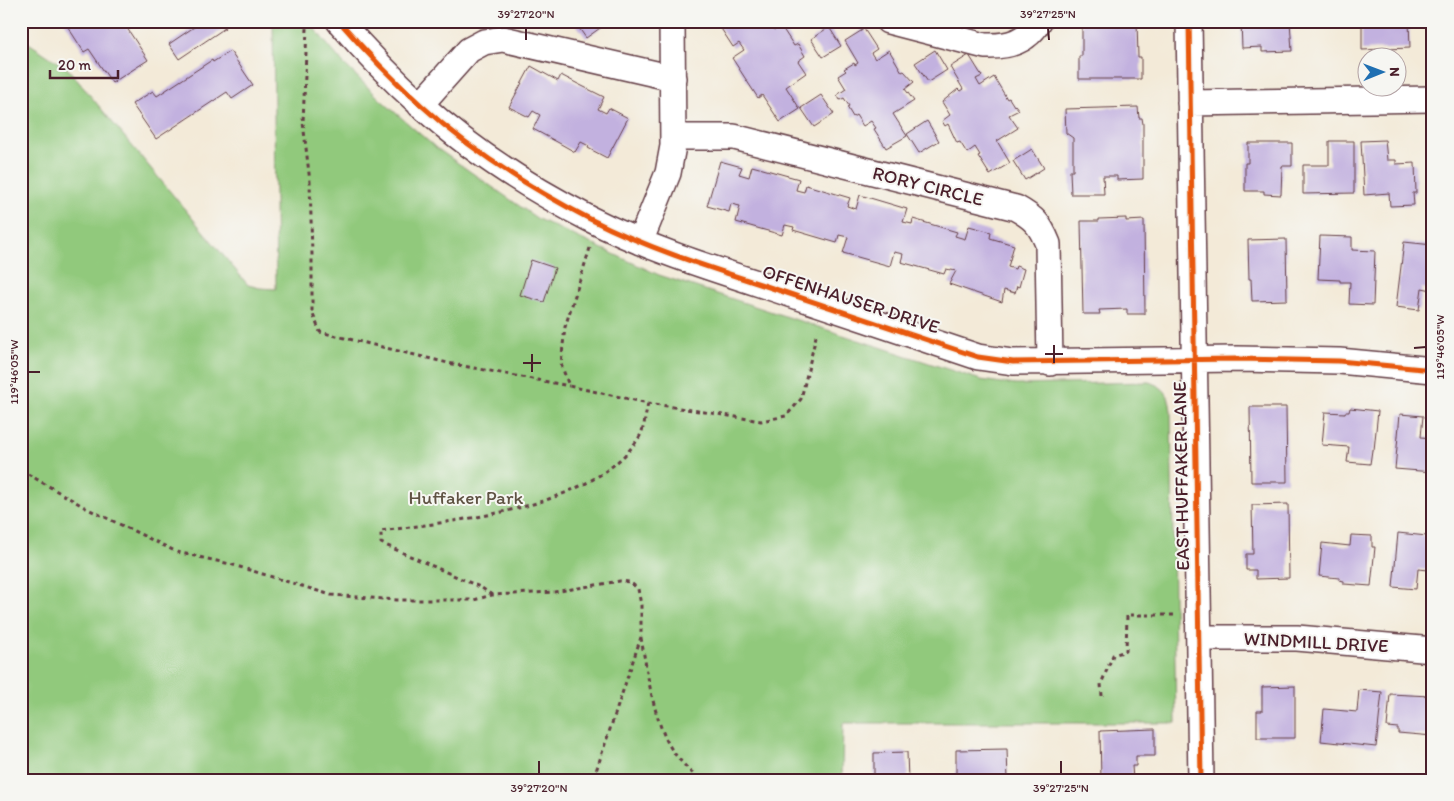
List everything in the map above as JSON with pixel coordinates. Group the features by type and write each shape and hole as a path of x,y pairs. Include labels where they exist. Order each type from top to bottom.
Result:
{"street":[{"name":"OFFENHAUSER DRIVE","path":"339,21 373,59 420,105 476,150 534,188 590,220 692,262 978,357 1013,362 1338,361 1433,370"},
{"path":"640,242 668,173 674,137 672,21"},
{"path":"888,21 985,46 1000,47 1014,44 1028,35 1039,21"},
{"name":"EAST HUFFAKER LANE","path":"1189,21 1201,780"},
{"path":"420,105 469,50 484,42 503,39 673,78"},
{"path":"1190,103 1433,99"},
{"name":"RORY CIRCLE","path":"674,137 734,137 1016,208 1030,215 1042,228 1048,244 1050,362"},
{"name":"WINDMILL DRIVE","path":"1199,638 1297,638 1433,650"}],"path":[{"path":"307,28 303,122 310,182 312,312 320,332 448,363 648,403 761,421 786,416 801,399 817,332"},
{"path":"569,386 561,364 565,327 590,248"},
{"path":"492,595 482,588 381,543 381,531 470,518 562,494 606,472 616,464 638,440 642,431 648,403"},
{"path":"21,470 86,508 177,552 230,564 338,596 449,601 474,600 492,595 554,592 620,581 630,582 638,589 641,605 641,637 650,687 663,733 670,747 680,760 700,780"},
{"path":"1102,696 1101,684 1113,655 1126,651 1127,615 1178,615"},
{"path":"593,780 641,637"}],"green space":[{"name":"Huffaker Park","path":"273,21 308,21 342,62 381,100 435,147 538,219 659,275 981,380 1016,385 1149,382 1163,389 1168,396 1171,412 1176,723 843,723 842,780 21,780 21,38 68,69 248,285 276,289"}],"building":[{"path":"64,21 114,21 117,26 123,22 148,60 112,83 89,49 84,52"},
{"path":"203,21 220,21 225,28 179,59 169,44"},
{"path":"574,21 610,21 586,38"},
{"path":"730,21 771,21 774,30 781,26 794,46 798,44 805,56 798,61 806,73 786,87 800,109 780,122 762,95 758,98 732,58 744,50 739,43 733,47 720,27"},
{"path":"1082,21 1137,21 1138,57 1141,57 1141,79 1079,79 1079,56 1082,56"},
{"path":"1241,21 1290,21 1292,51 1262,52 1262,47 1242,48"},
{"path":"1362,21 1409,21 1410,48 1362,48"},
{"path":"829,27 841,46 823,57 811,39"},
{"path":"864,29 877,49 871,53 875,59 889,50 902,72 904,71 914,82 905,89 914,101 893,114 907,136 886,148 871,121 863,126 856,115 853,117 844,98 840,100 837,95 846,89 838,76 846,71 844,69 854,63 855,65 858,63 845,41"},
{"path":"935,50 947,70 928,82 915,63"},
{"path":"230,51 253,85 232,99 227,92 156,139 132,104 153,91 157,96 212,60 213,62"},
{"path":"969,55 982,76 976,79 980,86 994,77 1007,99 1009,98 1019,110 1009,115 1018,128 997,141 1010,163 990,175 978,156 980,155 975,147 967,153 960,142 957,143 948,124 945,126 942,121 950,115 942,102 958,89 960,91 963,89 950,67"},
{"path":"531,66 558,81 561,75 604,97 598,109 606,113 609,108 628,118 607,158 581,142 575,152 533,129 540,115 533,111 529,117 509,107"},
{"path":"821,95 834,114 814,127 801,108"},
{"path":"1138,107 1139,118 1142,118 1143,124 1143,179 1117,180 1117,176 1103,176 1104,194 1071,194 1070,171 1073,171 1073,138 1066,133 1065,109"},
{"path":"927,121 939,141 919,153 907,134"},
{"path":"1385,140 1387,160 1396,160 1396,164 1415,163 1416,193 1413,193 1414,205 1390,206 1389,193 1364,195 1361,141"},
{"path":"1329,141 1354,141 1354,193 1303,194 1303,165 1329,165"},
{"path":"1248,143 1292,143 1292,166 1282,166 1281,195 1264,194 1264,191 1245,191 1245,163 1248,163"},
{"path":"1032,149 1044,168 1025,180 1013,161"},
{"path":"720,161 742,167 739,174 749,177 752,166 799,179 796,190 804,192 806,185 850,198 847,206 856,209 860,195 907,209 903,222 912,224 913,219 957,232 955,236 965,239 969,226 991,232 990,238 1014,245 1008,267 1015,269 1016,266 1024,269 1019,287 1017,286 1015,293 1004,290 1002,302 949,284 956,271 946,269 944,274 901,262 903,254 894,252 890,266 843,253 848,237 839,235 837,243 793,230 794,227 785,225 782,235 736,222 740,206 731,204 729,212 707,206"},
{"path":"1126,218 1126,221 1144,220 1145,314 1127,314 1127,309 1099,310 1100,314 1083,314 1081,221"},
{"path":"1320,236 1352,237 1352,250 1375,251 1373,305 1349,304 1350,282 1318,279"},
{"path":"1286,239 1287,300 1252,301 1251,279 1249,279 1248,240"},
{"path":"1404,242 1433,245 1432,290 1422,288 1419,310 1396,307"},
{"path":"531,260 555,268 544,302 520,295"},
{"path":"1250,407 1286,407 1287,482 1251,482"},
{"path":"1350,408 1378,411 1374,450 1372,450 1370,464 1347,462 1349,447 1322,445 1325,412 1345,413 1349,412"},
{"path":"1400,414 1423,416 1421,437 1432,438 1433,472 1395,469"},
{"path":"1288,504 1289,578 1256,579 1256,570 1246,570 1246,554 1253,554 1252,505"},
{"path":"1428,523 1433,524 1433,567 1430,566 1429,570 1418,569 1416,589 1393,587 1398,533 1427,536"},
{"path":"1351,535 1372,536 1372,547 1375,547 1371,586 1344,584 1344,581 1339,580 1339,578 1319,576 1322,543 1350,546"},
{"path":"1295,686 1295,738 1257,738 1257,711 1262,711 1262,687"},
{"path":"1359,690 1382,692 1376,747 1321,741 1324,709 1357,712"},
{"path":"1390,694 1430,696 1429,700 1433,701 1433,736 1398,733 1398,728 1387,727"},
{"path":"1155,729 1155,756 1136,756 1136,766 1132,766 1133,780 1101,780 1100,731"},
{"path":"1007,749 1008,780 956,780 956,750"},
{"path":"907,752 908,780 874,780 874,753"}],"cycle path":[{"path":"339,21 400,85 460,138 502,168 545,195 590,219 653,247 697,263 978,357 1013,362 1237,359 1339,361 1433,370"},
{"path":"1189,21 1201,780"}]}
